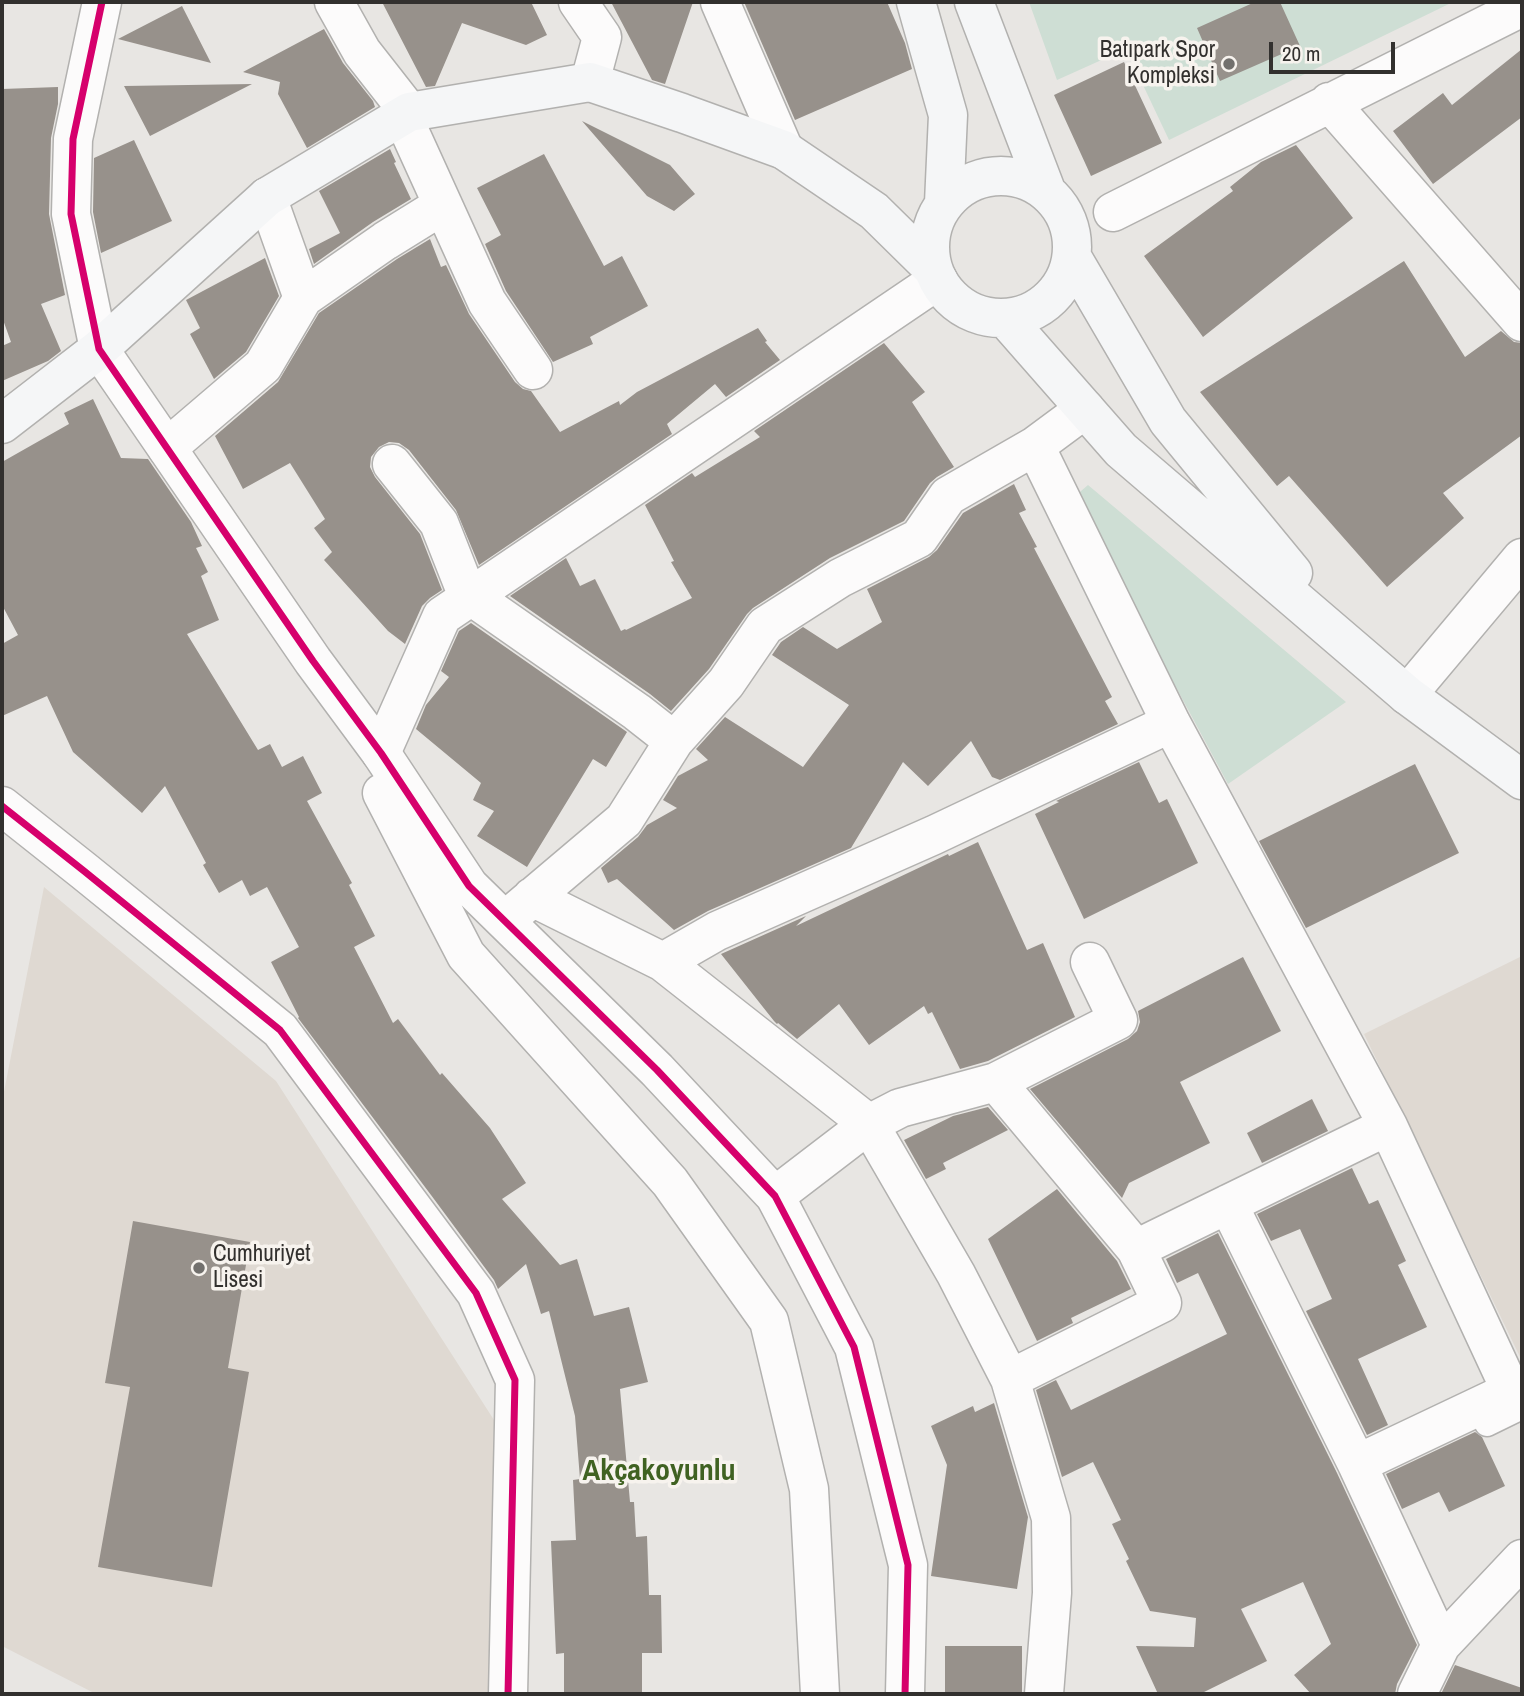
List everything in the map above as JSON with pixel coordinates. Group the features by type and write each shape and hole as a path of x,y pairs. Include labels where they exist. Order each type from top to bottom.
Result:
{"main road":[{"path":"916,2 948,115 944,203"},
{"path":"974,2 1047,193 1061,210 1070,233 1072,257 1063,281 1050,300 1030,313 1006,319 982,316 961,307 943,290 935,274 929,245 934,223 944,203 962,188 982,178 1004,176 1027,181 1047,193"},
{"path":"2,424 99,349 267,197 405,113 590,82 785,150 874,211 935,274"},
{"path":"1072,257 1168,421 1295,576 1406,695"},
{"path":"1006,319 1121,450 1406,695 1522,780"}],"street":[{"path":"102,2 73,139 71,214 99,349 313,661 381,753 469,886 518,909 663,962 869,1124 956,1274 1010,1378 1051,1518 1052,1593 1044,1694"},
{"path":"334,2 362,52 405,113 487,302 533,370"},
{"path":"578,2 602,37 590,82"},
{"path":"720,2 785,150"},
{"path":"1113,212 1522,7"},
{"path":"1329,103 1522,323"},
{"path":"267,197 303,298"},
{"path":"167,448 263,366 303,298 385,241 443,205"},
{"path":"381,753 442,617 935,274"},
{"path":"518,909 624,820 674,741 726,683 765,626 840,578 919,538 948,496 1035,446 1085,410"},
{"path":"1035,446 1171,723 1388,1126 1519,1399 1357,1464"},
{"path":"392,464 439,523 463,584 471,596 674,741"},
{"path":"1406,695 1522,558"},
{"path":"313,661 466,955 670,1182 769,1321 809,1489 820,1694"},
{"path":"663,962 716,931 934,835 1171,723"},
{"path":"2,806 280,1030 476,1293 515,1380 508,1694"},
{"path":"518,909 657,1070 775,1196 854,1347 908,1565 905,1694"},
{"path":"775,1196 869,1124 900,1108 996,1082 1118,1020 1090,962"},
{"path":"996,1082 1136,1249 1162,1303 1010,1378"},
{"path":"1136,1249 1388,1126"},
{"path":"1228,1204 1357,1464 1441,1645"},
{"path":"1417,1694 1441,1645 1522,1559"}],"lane":[{"path":"1487,1424 1519,1399"}],"shaded area":[{"name":"Batıpark Spor Kompleksi","path":"1029,2 1453,2 1169,140 1126,49 1057,80"},
{"path":"1088,485 1346,702 1228,784 1074,497"},
{"name":"Cumhuriyet Lisesi","path":"44,887 276,1081 503,1434 497,1694 96,1694 2,1646 2,1102"},
{"path":"1522,956 1522,1361 1364,1034"}],"building":[{"path":"382,2 531,2 547,35 526,45 462,23 435,86 426,87"},
{"path":"611,2 693,2 665,84 652,80"},
{"path":"744,2 887,2 905,43 912,69 795,120"},
{"path":"1255,2 1280,2 1300,46 1220,81 1197,28"},
{"path":"182,6 211,63 118,39"},
{"path":"324,29 343,63 375,107 307,148 278,94 280,82 243,72"},
{"path":"1522,49 1522,117 1433,184 1393,131 1443,93 1452,105"},
{"path":"1124,62 1162,143 1091,176 1054,95"},
{"path":"252,84 150,136 124,86"},
{"path":"58,87 58,104 51,138 49,214 65,295 41,304 61,351 48,361 2,381 2,346 11,342 2,317 2,89"},
{"path":"582,121 670,165 695,194 674,211 647,196"},
{"path":"134,140 172,221 101,253 93,212 94,158"},
{"path":"1296,145 1353,218 1203,337 1144,256 1233,191 1230,187 1261,162"},
{"path":"390,149 411,199 314,264 309,249 340,233 319,191"},
{"path":"544,154 604,266 622,256 648,306 590,337 593,344 553,362 506,291 485,244 501,235 477,188"},
{"path":"430,239 441,267 446,265 469,314 515,382 523,389 531,391 560,432 619,401 620,405 637,392 758,328 767,341 765,342 780,360 726,397 715,384 667,424 672,434 479,565 456,510 409,450 399,443 389,442 379,447 371,457 370,467 420,534 442,590 422,606 405,644 388,631 324,560 332,552 314,528 325,519 290,463 243,489 215,436 278,382 319,313"},
{"path":"265,258 279,296 246,352 214,379 190,334 200,328 186,300"},
{"path":"1404,261 1465,357 1501,331 1514,342 1522,343 1522,435 1443,493 1464,518 1387,587 1289,476 1277,486 1200,392"},
{"path":"884,343 925,392 912,402 954,467 930,483 904,521 830,558 753,608 709,669 671,711 510,596 566,558 580,586 595,579 621,631 692,598 671,562 674,561 645,505 692,473 695,477 760,437 754,431"},
{"path":"93,399 121,458 148,459 191,522 202,546 196,548 208,572 201,576 219,620 187,634 258,750 270,744 282,767 303,756 322,793 307,801 352,883 349,885 375,936 354,947 393,1023 398,1019 440,1075 442,1073 490,1128 526,1183 502,1199 560,1265 577,1259 594,1316 629,1307 648,1382 620,1389 630,1502 634,1502 636,1537 647,1536 649,1595 661,1595 662,1653 642,1653 642,1694 564,1694 564,1653 556,1654 551,1541 576,1540 573,1480 580,1479 575,1416 549,1311 541,1314 526,1264 498,1289 494,1280 298,1018 271,962 299,947 267,887 250,896 242,880 219,893 165,786 142,813 73,752 47,696 2,716 2,644 18,635 2,605 2,462 69,424 64,413"},
{"path":"1014,484 1026,510 1019,513 1037,547 1034,548 1112,697 1105,701 1118,724 1000,780 992,777 971,741 928,786 903,762 851,848 708,911 674,930 617,879 608,883 601,868 638,837 647,825 677,808 663,800 678,776 708,760 696,749 725,717 803,767 849,705 772,655 781,642 803,627 837,649 882,622 867,589 929,557 963,513"},
{"path":"471,623 627,732 606,767 593,759 527,867 477,836 494,811 473,800 481,783 416,729 426,705 449,677 441,671 459,631"},
{"path":"1139,762 1159,803 1167,799 1198,863 1084,919 1035,814 1059,802 1056,801"},
{"path":"1415,764 1459,853 1306,928 1259,841"},
{"path":"978,842 1027,950 1043,943 1075,1017 988,1061 960,1069 932,1012 928,1014 924,1006 869,1045 839,1004 797,1039 774,1021 721,954 806,916 796,926"},
{"path":"1243,957 1281,1031 1180,1082 1210,1143 1129,1183 1122,1198 1030,1089 1128,1039 1137,1031 1140,1022 1138,1011"},
{"path":"1312,1099 1328,1131 1262,1163 1247,1133"},
{"path":"988,1107 1008,1130 943,1163 946,1169 926,1179 904,1140 953,1116"},
{"path":"1352,1168 1369,1204 1378,1200 1406,1261 1398,1265 1427,1327 1358,1359 1388,1425 1367,1435 1306,1311 1332,1299 1300,1229 1271,1241 1257,1214"},
{"path":"1057,1189 1117,1261 1131,1289 1071,1318 1073,1323 1037,1341 988,1239"},
{"path":"133,1221 250,1242 228,1368 249,1372 212,1587 98,1567 130,1387 105,1383"},
{"path":"1218,1233 1337,1473 1417,1645 1397,1684 1395,1694 1311,1694 1294,1675 1331,1644 1303,1582 1241,1609 1267,1661 1200,1694 1158,1694 1136,1646 1194,1647 1196,1618 1150,1611 1112,1524 1121,1520 1093,1462 1062,1477 1036,1390 1056,1380 1071,1410 1227,1334 1198,1273 1177,1283 1166,1259"},
{"path":"994,1403 1028,1517 1017,1589 931,1576 947,1465 931,1426 973,1406 975,1412"},
{"path":"1475,1432 1482,1437 1505,1486 1449,1512 1439,1492 1402,1509 1386,1474"},
{"path":"945,1646 1022,1646 1022,1694 945,1694"},
{"path":"1455,1665 1522,1688 1522,1694 1441,1694"}],"cycle path":[{"path":"102,2 73,139 71,214 99,349 313,661 381,753 469,886 657,1070 775,1196 854,1347 908,1565 905,1694"},
{"path":"2,806 280,1030 476,1293 515,1380 508,1694"}],"place":[{"name":"Batıpark Spor Kompleksi","path":"1229,64"},
{"name":"Cumhuriyet Lisesi","path":"199,1268"}],"district":[{"name":"Akçakoyunlu","path":"659,1472"}]}
